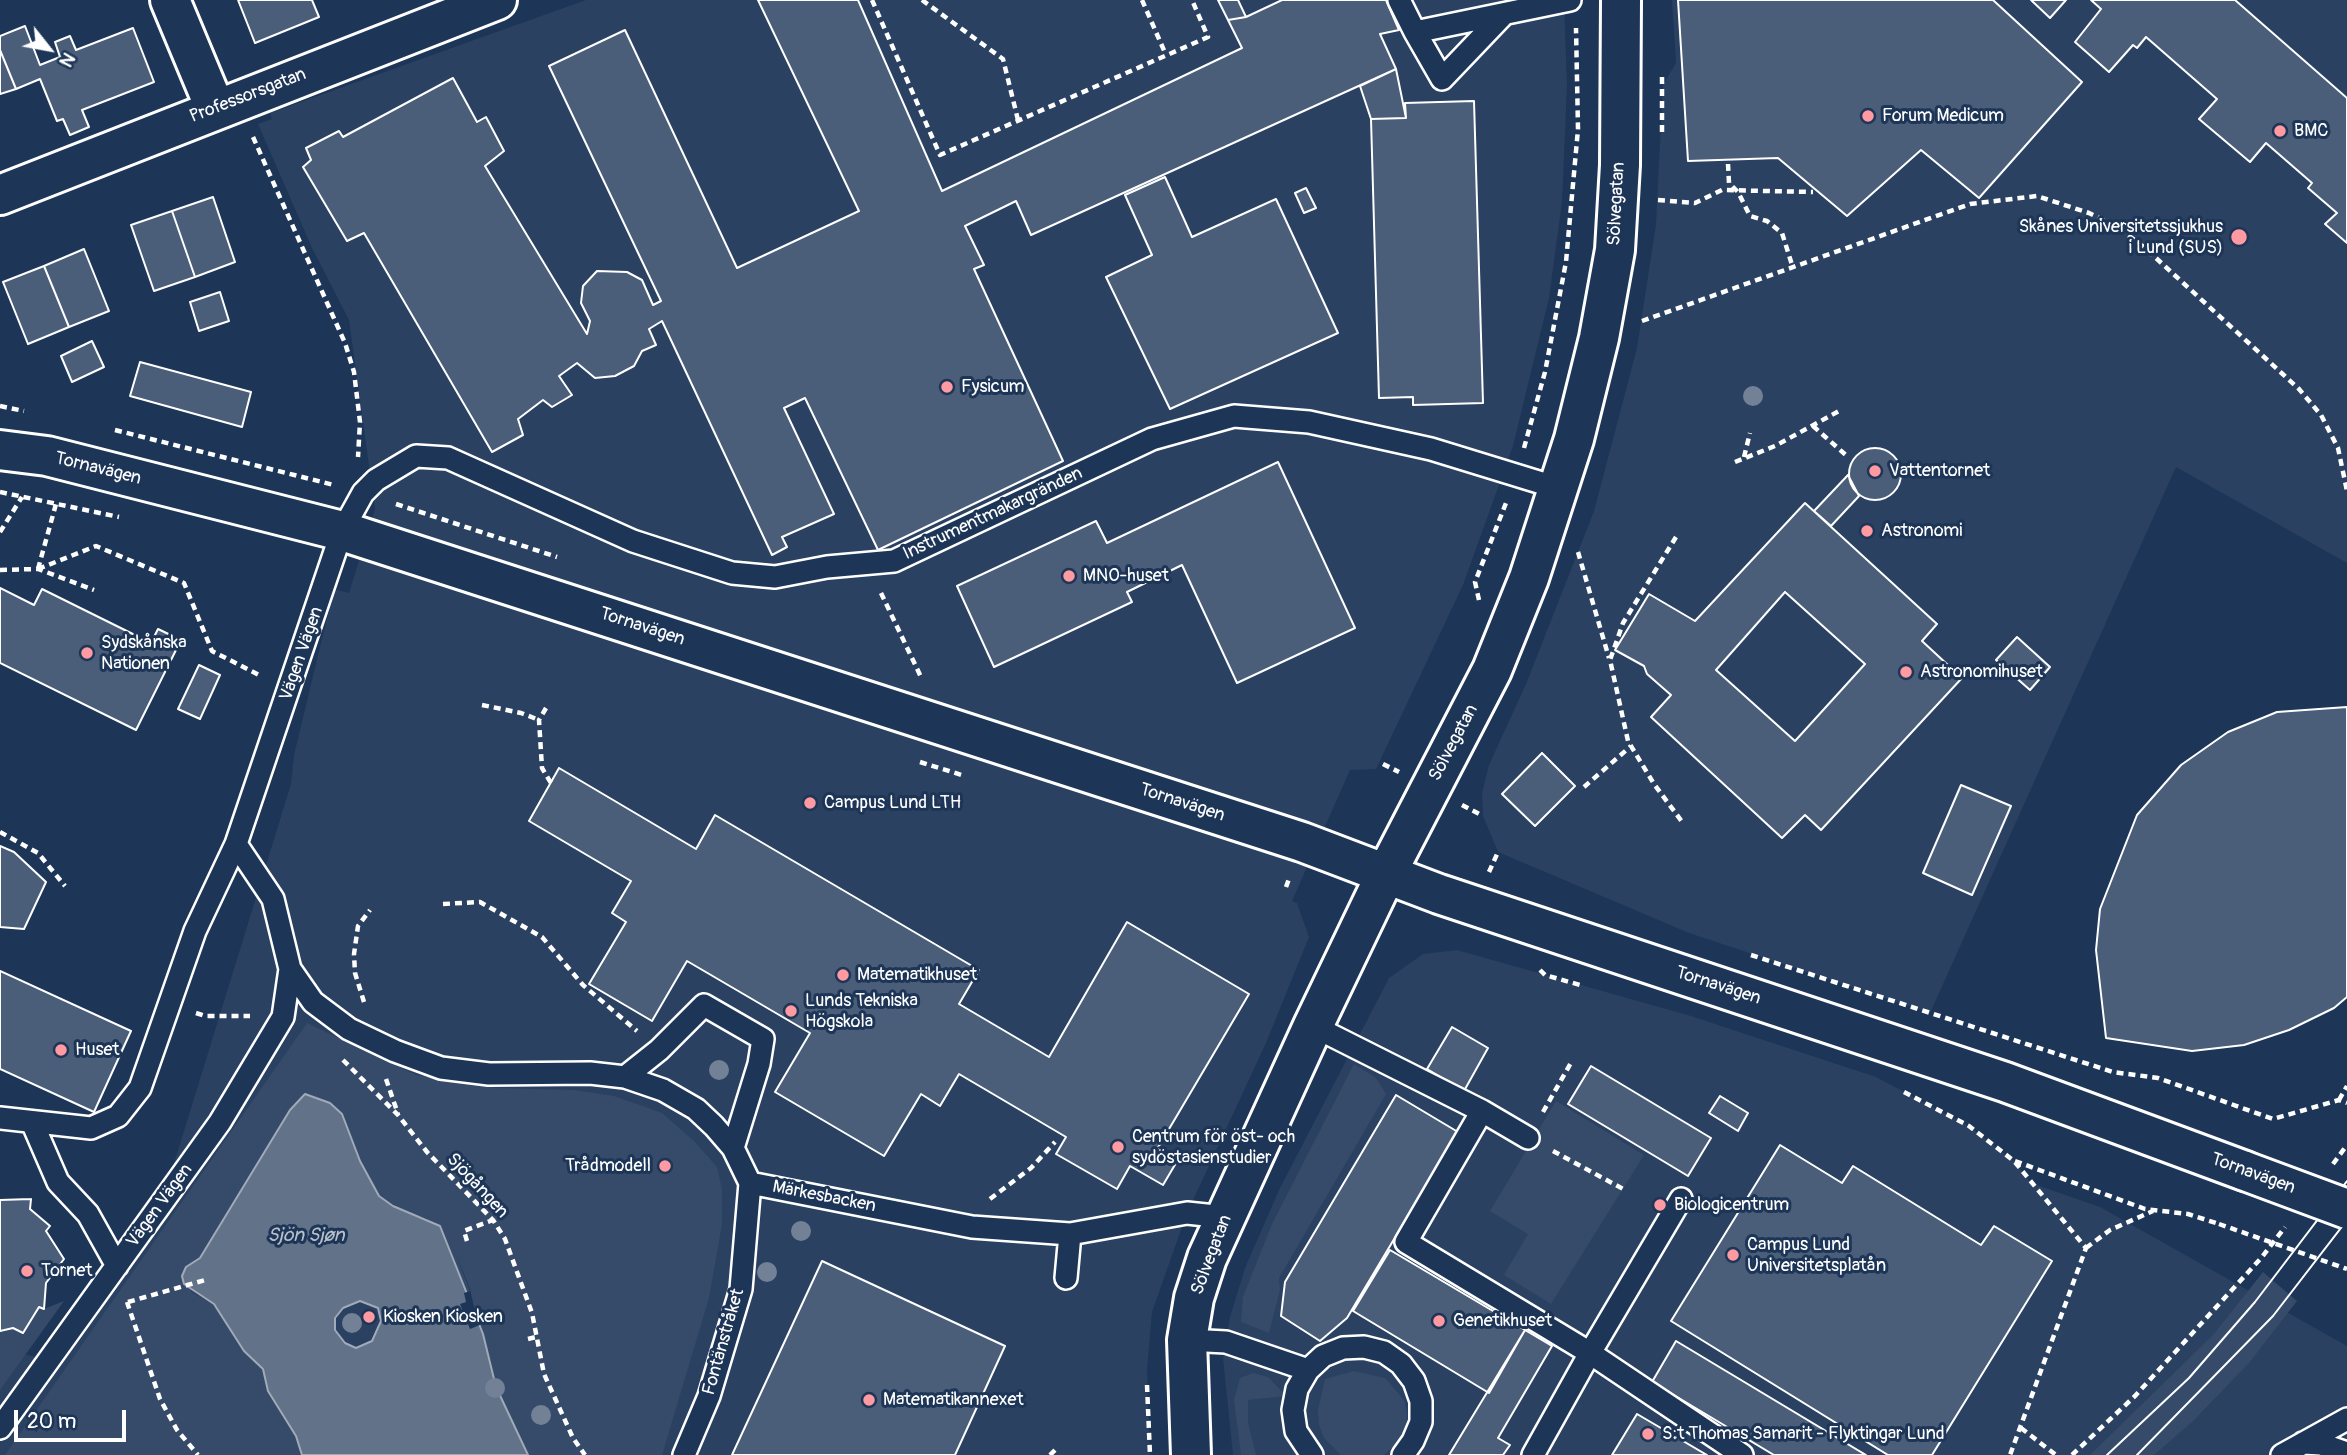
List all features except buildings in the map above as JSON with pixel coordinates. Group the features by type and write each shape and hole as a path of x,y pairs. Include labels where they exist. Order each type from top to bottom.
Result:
{"main road":[{"path":"170,0 225,105"},
{"name":"Professorsgatan","path":"0,195 497,0"},
{"name":"Sölvegatan","path":"1191,1455 1187,1340 1194,1298 1225,1217 1313,1026 1386,874 1492,670 1529,578 1558,488 1599,338 1615,250 1620,164 1622,0"},
{"name":"Tornavägen","path":"0,450 47,456 342,531 1277,834 1386,874 2005,1082 2347,1209"}],"lane":[{"path":"1399,0 1442,79 1504,14"},
{"path":"1415,32 1570,0"},
{"name":"Instrumentmakargränden","path":"342,531 370,486 416,456 448,458 633,541 732,573 775,577 894,561 1152,439 1234,416 1309,422 1431,449 1558,488"},
{"name":"Vägen Vägen","path":"313,1002 290,969 273,899 236,844 342,531"},
{"path":"0,1118 91,1128 118,1116 140,1088 172,1004 195,931 236,844"},
{"name":"Vägen Vägen","path":"0,1428 220,1122 283,1017 290,969"},
{"name":"Märkesbacken","path":"313,1002 356,1032 441,1068 489,1074 590,1073 625,1077 663,1090 696,1109 733,1148 750,1183 972,1227 1070,1234 1187,1213 1225,1217"},
{"path":"625,1077 659,1050 704,1005 763,1039 759,1064 733,1148"},
{"path":"1313,1026 1482,1111 1528,1138"},
{"path":"1482,1111 1406,1242 1590,1353 1742,1455"},
{"path":"32,1122 58,1182 88,1214 117,1266"},
{"name":"Fontänstråket","path":"684,1455 709,1396 741,1289 750,1183"},
{"path":"1534,1455 1590,1353 1681,1199"},
{"path":"1066,1278 1070,1234"},
{"path":"1187,1340 1226,1342 1308,1370"},
{"path":"1312,1455 1296,1431 1293,1410 1297,1389 1308,1370 1323,1356 1353,1348 1384,1352 1401,1364 1414,1381 1421,1401 1421,1422 1403,1455"},
{"path":"2282,1455 2347,1419"},
{"path":"2303,1443 2321,1444 2347,1453"}],"path":[{"path":"872,0 940,155 1208,37 1192,0"},
{"path":"922,0 1003,59 1018,120"},
{"path":"1142,0 1167,55"},
{"path":"1475,582 1517,476 1548,359 1566,262 1578,129 1576,26"},
{"path":"225,105 345,343 354,372 360,422 357,463"},
{"path":"1728,164 1729,183 1738,192 1750,216 1767,221 1782,233 1793,268"},
{"path":"1658,200 1695,203 1722,190 1738,192 1760,188 1795,193 1814,192"},
{"path":"1642,321 1969,204 2037,196 2089,213 2116,226 2145,248 2300,389 2321,415 2338,447 2347,491"},
{"path":"1735,462 1776,446 1839,411"},
{"path":"1813,426 1847,456"},
{"path":"1744,457 1750,433"},
{"path":"0,492 122,518"},
{"path":"0,533 22,497"},
{"path":"38,569 56,504"},
{"path":"1610,660 1623,623 1676,537"},
{"path":"0,570 38,569 96,546 184,583 212,651 289,691"},
{"path":"1578,551 1610,660 1615,693 1631,746 1654,784 1684,823"},
{"path":"867,564 921,677"},
{"path":"38,569 94,590"},
{"path":"482,705 521,713 539,720"},
{"path":"546,708 539,720 542,768 551,783"},
{"path":"1584,787 1631,746"},
{"path":"907,758 960,776"},
{"path":"0,832 38,853 65,887"},
{"path":"443,904 480,902 542,937 583,985 659,1050"},
{"path":"356,1032 366,1006 355,973 358,926 370,910"},
{"path":"1755,954 2113,1072 2158,1078 2273,1119 2339,1100 2347,1103"},
{"path":"1545,975 1585,986"},
{"name":"Sjögången","path":"313,1002 345,1065 398,1115 427,1152 493,1220 516,1266 532,1313 544,1374 573,1438 585,1455"},
{"path":"172,1004 205,1016 283,1017"},
{"path":"1572,1061 1528,1138 1625,1190"},
{"path":"2339,1100 2347,1086"},
{"path":"1899,1090 1969,1126 2014,1161 2087,1248"},
{"path":"950,1222 1002,1191 1055,1142"},
{"path":"2331,1167 2347,1145"},
{"path":"2014,1161 2155,1210 2188,1214 2219,1224 2347,1269"},
{"path":"2010,1455 2087,1248 2110,1230 2155,1210"},
{"path":"467,1241 464,1231 493,1220"},
{"path":"2072,1455 2135,1396 2262,1257"},
{"path":"127,1303 205,1280"},
{"path":"133,1323 160,1399 177,1430 198,1455"},
{"path":"528,1339 536,1337"},
{"path":"2020,1428 2056,1455"},
{"path":"1050,1455 1057,1448"}],"shaded area":[{"name":"Campus Lund LTH","path":"586,0 1564,0 1567,85 1562,202 1549,298 1513,446 1463,585 1376,769 1350,770 1292,901 1297,903 1309,937 1266,1043 1187,1213 1152,1312 1147,1371 1150,1455 0,1455 0,1348 60,1363 155,1225 291,784 294,755 334,589 349,593 375,509 349,320 312,248 258,124 272,119 270,113"},
{"name":"Astronomi","path":"1672,0 2347,0 2347,563 2176,467 1930,1013 1689,933 1498,852 1483,816 1482,793 1489,765 1526,684 1594,511 1637,348 1656,224 1663,85 1676,63"},
{"name":"Campus Lund Universitetsplatån","path":"1457,950 1691,1016 1876,1077 1969,1126 2014,1161 2031,1183 2100,1207 2347,1346 2347,1455 1233,1455 1223,1358 1230,1317 1245,1268 1280,1188 1389,978 1423,954"},
{"path":"307,1023 416,1075 496,1088 574,1090 614,1096 662,1113 694,1141 717,1167 722,1189 722,1224 709,1298 662,1455 528,1455 496,1387 491,1361 427,1218 410,1214 379,1196 360,1161 342,1114 290,1110 200,1258 192,1262 191,1292 213,1304 252,1359 263,1369 268,1391 296,1436 302,1455 5,1455"},
{"path":"1354,1064 1376,1078 1386,1094 1279,1278 1280,1290 1269,1333 1241,1322 1243,1297 1272,1224"},
{"path":"1556,1101 1644,1155 1551,1304 1504,1275 1528,1234 1490,1211"},
{"path":"2263,1272 2297,1301 2249,1363 2193,1421 2154,1455 2090,1455 2214,1334"},
{"path":"64,1301 0,1390 0,1331 13,1328 23,1333 39,1307 44,1309"},
{"path":"1354,1371 1385,1378 1404,1400 1406,1428 1399,1441 1384,1455 1341,1455 1324,1438 1319,1425 1318,1410 1325,1379"},
{"path":"1253,1373 1268,1377 1286,1396 1248,1400 1248,1422 1256,1455 1241,1455 1234,1400 1240,1378"}],"water":[{"name":"Sjön Sjøn","path":"305,1094 330,1103 342,1114 360,1161 379,1196 393,1206 440,1226 483,1334 496,1387 528,1455 302,1455 296,1436 268,1391 263,1369 244,1351 214,1304 184,1284 182,1276 186,1267 200,1258 290,1110","holes":["360,1301 378,1308 381,1321 372,1341 356,1348 345,1343 335,1330 335,1318 343,1308"]}],"pier":[{"path":"453,1247 470,1289 474,1307 482,1324 470,1329 460,1304 466,1302 464,1293 470,1291"}],"tram line":[{"path":"2107,1455 2189,1378 2255,1302 2347,1181"},
{"path":"2137,1455 2273,1316 2347,1220"}],"place":[{"name":"Forum Medicum","path":"1868,116"},
{"name":"BMC","path":"2280,131"},
{"name":"Skånes Universitetssjukhus i Lund (SUS)","path":"2239,237"},
{"name":"Fysicum","path":"947,387"},
{"name":"Vattentornet","path":"1875,471"},
{"name":"Astronomi","path":"1867,531"},
{"name":"MNO-huset","path":"1069,576"},
{"name":"Sydskånska Nationen","path":"87,653"},
{"name":"Astronomihuset","path":"1906,672"},
{"name":"Campus Lund LTH","path":"810,803"},
{"name":"Matematikhuset","path":"843,975"},
{"name":"Lunds Tekniska Högskola","path":"791,1011"},
{"name":"Huset","path":"61,1050"},
{"name":"Centrum för öst- och sydöstasienstudier","path":"1118,1147"},
{"name":"Trådmodell","path":"665,1166"},
{"name":"Biologicentrum","path":"1660,1205"},
{"name":"Campus Lund Universitetsplatån","path":"1733,1255"},
{"name":"Tornet","path":"27,1271"},
{"name":"Kiosken Kiosken","path":"369,1317"},
{"name":"Genetikhuset","path":"1439,1321"},
{"name":"Matematikannexet","path":"869,1400"},
{"name":"S:t Thomas Samarit - Flyktingar Lund","path":"1648,1434"}]}
